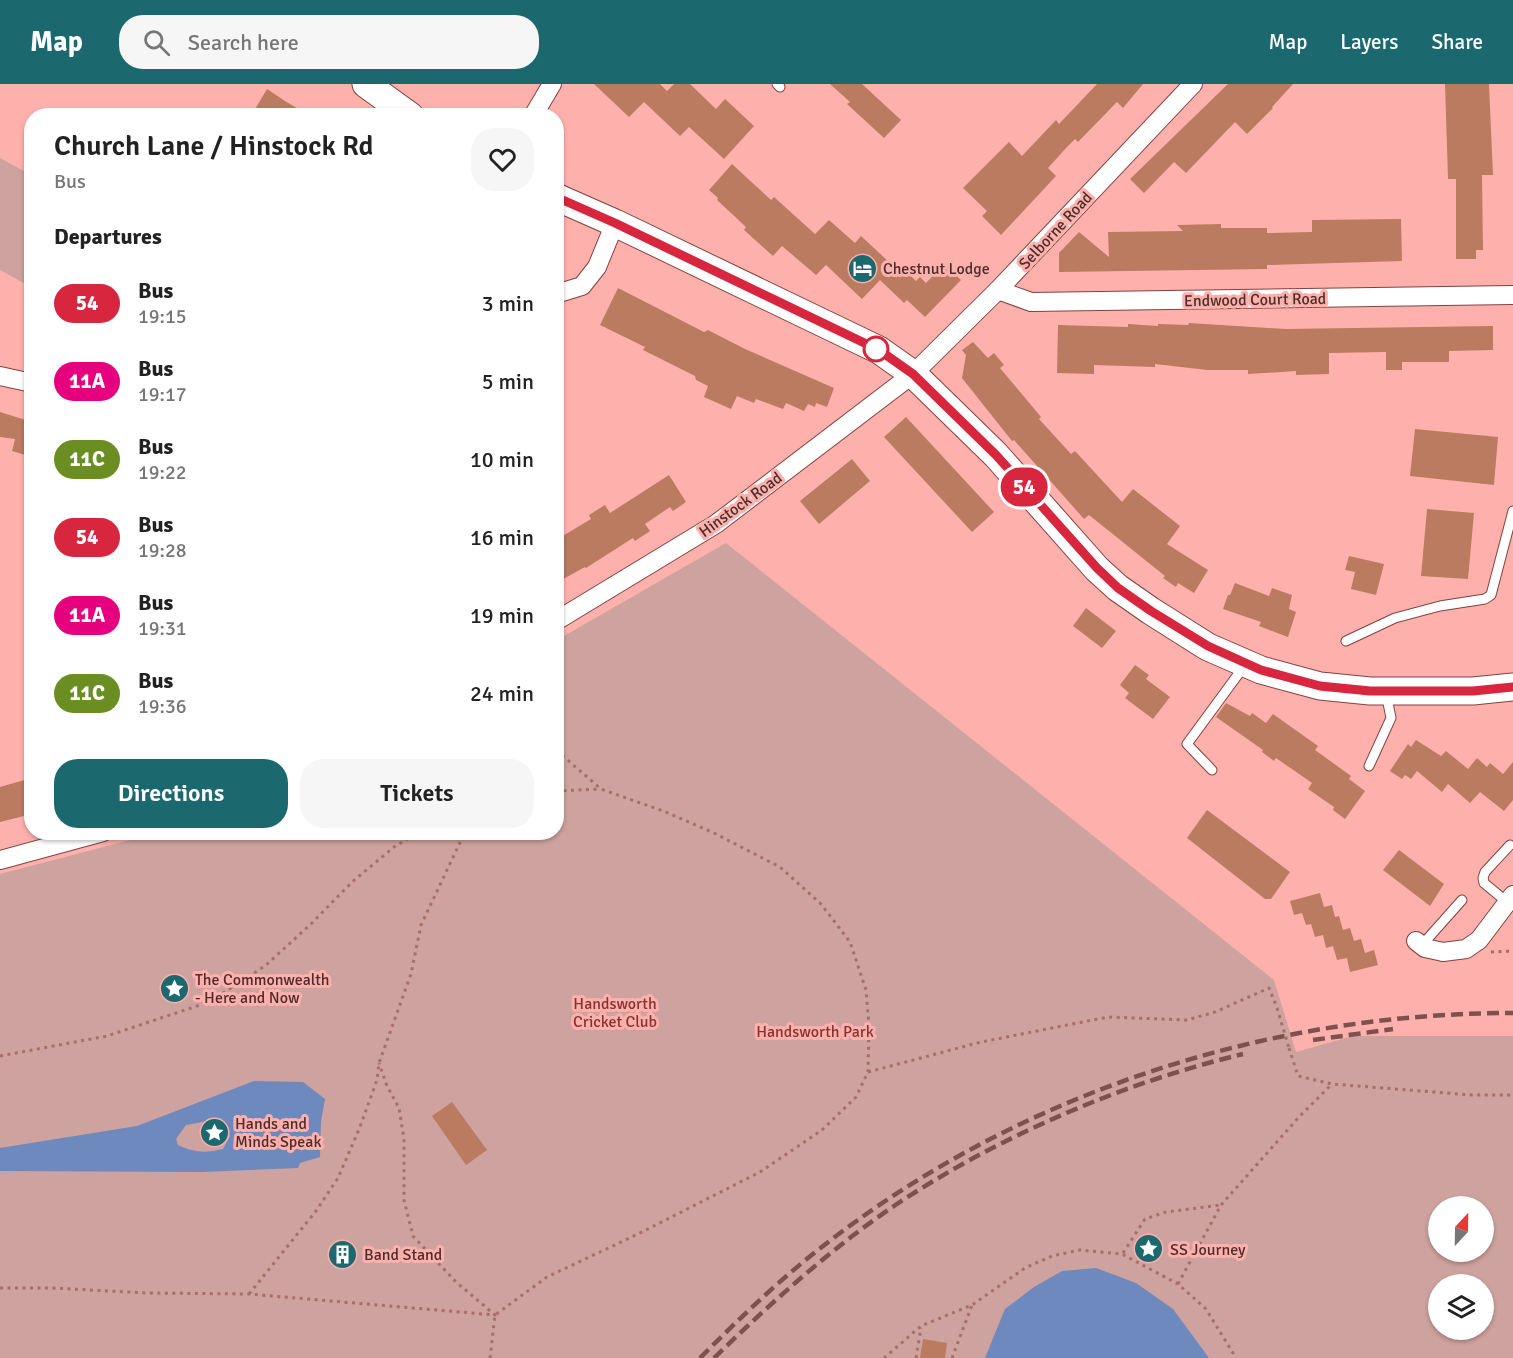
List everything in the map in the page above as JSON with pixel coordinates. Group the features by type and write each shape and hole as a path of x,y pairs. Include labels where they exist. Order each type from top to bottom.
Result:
{"main road":[{"path":"377,87 401,108"},
{"path":"564,200 879,350 913,374 996,455 1097,568 1118,588 1208,646 1261,670 1320,686 1386,691 1507,691"}],"street":[{"path":"537,108 552,84"},
{"name":"Selborne Road","path":"913,374 998,290 1193,84"},
{"path":"564,292 582,286 597,267 615,223"},
{"name":"Endwood Court Road","path":"998,290 1031,302 1513,295"},
{"name":"Hinstock Road","path":"564,616 716,524 913,374"},
{"path":"0,376 24,382"},
{"path":"0,860 74,840"},
{"path":"1419,943 1425,948 1443,952 1466,949 1479,940 1510,898"}],"lane":[{"path":"1346,641 1395,618 1440,606 1485,599 1491,595 1513,511"},
{"path":"1212,770 1187,744 1246,663"},
{"path":"1369,766 1391,718 1386,691"},
{"path":"1510,844 1482,878 1484,883 1510,898"},
{"path":"1419,943 1461,900"}],"path":[{"path":"0,1288 249,1294 495,1315 547,1277 760,1172 822,1130 856,1097 868,1072 867,990 850,942 820,904 780,867 714,833 666,812 601,789 564,757"},
{"path":"564,791 601,789"},
{"path":"0,1056 107,1036 209,1002 265,966 352,882 406,840"},
{"path":"249,1294 316,1211 338,1178 377,1080 379,1063 411,974 421,924 461,840"},
{"path":"868,1072 981,1042 1108,1017 1187,1020 1215,1012 1269,988 1298,1076 1332,1084 1472,1095 1513,1095"},
{"path":"379,1063 387,1086 399,1108 404,1138 404,1200 413,1236 455,1281 495,1315"},
{"path":"1178,1284 1221,1205 1299,1117 1332,1084"},
{"path":"1122,1254 1145,1220 1166,1212 1221,1205"},
{"path":"884,1358 921,1326 972,1305 1025,1268 1052,1256 1080,1250 1122,1254 1178,1284 1206,1310 1236,1358"},
{"path":"952,1358 972,1305"},
{"path":"490,1358 495,1315"},
{"path":"916,1358 921,1326"}],"green space":[{"path":"0,158 24,171 24,283 0,270"},
{"name":"Handsworth Park","path":"726,543 1274,980 1296,1052 1353,1036 1513,1036 1513,1358 0,1358 0,874 130,840 564,840 564,636"}],"water":[{"path":"254,1081 303,1082 325,1099 321,1121 320,1157 300,1163 298,1168 202,1172 0,1171 0,1148 137,1126","holes":["213,1120 225,1124 230,1136 223,1149 200,1152 178,1145 176,1139 186,1125"]},
{"path":"1096,1268 1136,1283 1173,1309 1209,1358 985,1358 1005,1309 1034,1287 1062,1271"}],"building":[{"path":"594,84 660,84 667,91 674,84 690,84 716,109 725,99 754,126 724,159 689,127 680,136 644,102 629,117"},
{"path":"830,84 862,84 901,120 884,138 847,104 850,102"},
{"path":"1097,84 1143,84 1123,108 1117,102 1078,142 1075,139 1067,147 1048,168 1056,176 1001,235 982,216 987,211 963,188 1009,142 1022,156 1056,120 1059,124"},
{"path":"1228,84 1293,84 1247,134 1235,122 1186,173 1174,162 1144,193 1130,179"},
{"path":"1445,84 1489,84 1493,175 1482,175 1483,250 1476,250 1476,259 1456,259 1456,179 1448,179"},
{"path":"267,89 297,108 256,108"},
{"path":"732,164 771,200 774,197 815,234 829,220 855,243 861,236 903,275 906,271 916,281 920,277 926,283 944,264 961,280 925,317 907,300 904,303 880,280 862,299 826,265 816,275 782,246 773,256 744,230 746,227 709,190"},
{"path":"1401,219 1402,261 1267,265 1267,269 1059,272 1059,253 1079,232 1109,257 1108,232 1183,231 1177,225 1221,224 1221,228 1267,228 1267,233 1312,232 1312,220"},
{"path":"618,288 704,332 708,330 834,388 827,407 816,403 815,407 808,404 804,411 786,403 783,409 756,399 754,403 737,396 731,409 704,397 708,386 696,380 695,376 643,350 645,347 600,325"},
{"path":"1189,323 1286,329 1493,326 1493,350 1449,351 1449,362 1402,362 1402,370 1386,370 1386,352 1329,353 1329,374 1296,375 1296,371 1248,374 1248,370 1207,370 1155,364 1155,367 1094,365 1094,374 1057,373 1058,325 1128,327 1128,324 1158,326 1158,324 1188,325"},
{"path":"973,342 988,358 994,353 1004,365 1000,368 1041,417 1039,419 1071,454 1075,451 1122,502 1133,489 1180,526 1167,544 1208,570 1194,593 1178,583 1176,587 1163,578 1165,576 1089,515 1084,519 1014,440 1012,441 962,378 966,355 962,350"},
{"path":"0,412 24,420 24,455 12,451 15,439 0,437"},
{"path":"906,417 994,512 972,532 884,437"},
{"path":"1415,429 1498,437 1494,485 1410,476"},
{"path":"852,459 870,481 819,524 800,501"},
{"path":"669,475 686,502 673,511 670,507 645,524 650,531 635,541 633,538 586,568 564,579 564,535 591,519 589,515 605,505 610,513"},
{"path":"1427,509 1474,513 1468,579 1421,576"},
{"path":"1349,556 1384,564 1376,595 1351,589 1355,572 1345,570"},
{"path":"1235,583 1269,596 1272,588 1292,595 1289,609 1296,612 1288,637 1259,626 1261,622 1223,609"},
{"path":"1086,608 1116,631 1102,648 1073,626"},
{"path":"1135,665 1149,675 1146,679 1170,697 1153,719 1125,698 1129,693 1120,685"},
{"path":"1226,703 1250,716 1252,713 1266,723 1273,714 1318,746 1315,750 1351,776 1349,779 1365,791 1345,819 1333,810 1334,807 1308,789 1312,783 1276,758 1274,761 1262,752 1263,750 1216,717"},
{"path":"1416,740 1441,756 1446,751 1468,769 1477,758 1487,767 1490,763 1503,774 1513,762 1513,800 1504,811 1480,792 1470,803 1448,784 1442,792 1417,771 1411,779 1405,775 1402,779 1390,771 1408,744 1411,747"},
{"path":"24,780 24,816 0,822 0,787"},
{"path":"1207,810 1290,872 1271,899 1265,899 1187,838"},
{"path":"1399,850 1444,884 1430,906 1383,870"},
{"path":"1320,893 1324,907 1332,905 1335,917 1339,916 1343,930 1350,928 1354,941 1361,939 1365,953 1374,950 1378,965 1350,972 1347,958 1337,960 1333,946 1326,948 1323,935 1315,937 1311,924 1306,925 1302,913 1294,915 1290,901"},
{"path":"452,1102 487,1150 466,1165 432,1116"},
{"name":"Band Stand","path":"344,1241 353,1245 357,1254 353,1263 344,1267 335,1263 331,1254 335,1245"},
{"path":"923,1339 947,1343 945,1358 920,1358"}],"railway":[{"path":"700,1358 802,1263 894,1195 974,1148 1058,1107 1145,1073 1235,1047 1326,1028 1419,1017 1513,1013"},
{"path":"1313,1040 1393,1029"},
{"path":"714,1358 779,1297 870,1223 975,1157 1018,1135 1107,1097 1152,1080 1243,1054"}],"bus line":[{"name":"54","path":"564,201 879,350 913,374 996,455 1097,568 1118,588 1208,646 1261,670 1320,686 1370,691 1473,691 1513,687"}],"place":[{"name":"Chestnut Lodge","path":"862,268"},
{"name":"The Commonwealth - Here and Now","path":"174,988"},
{"name":"Hands and Minds Speak","path":"214,1132"},
{"name":"SS Journey","path":"1149,1249"},
{"name":"Band Stand","path":"343,1254"}],"park label":[{"name":"Handsworth Cricket Club","path":"615,1012"}]}
